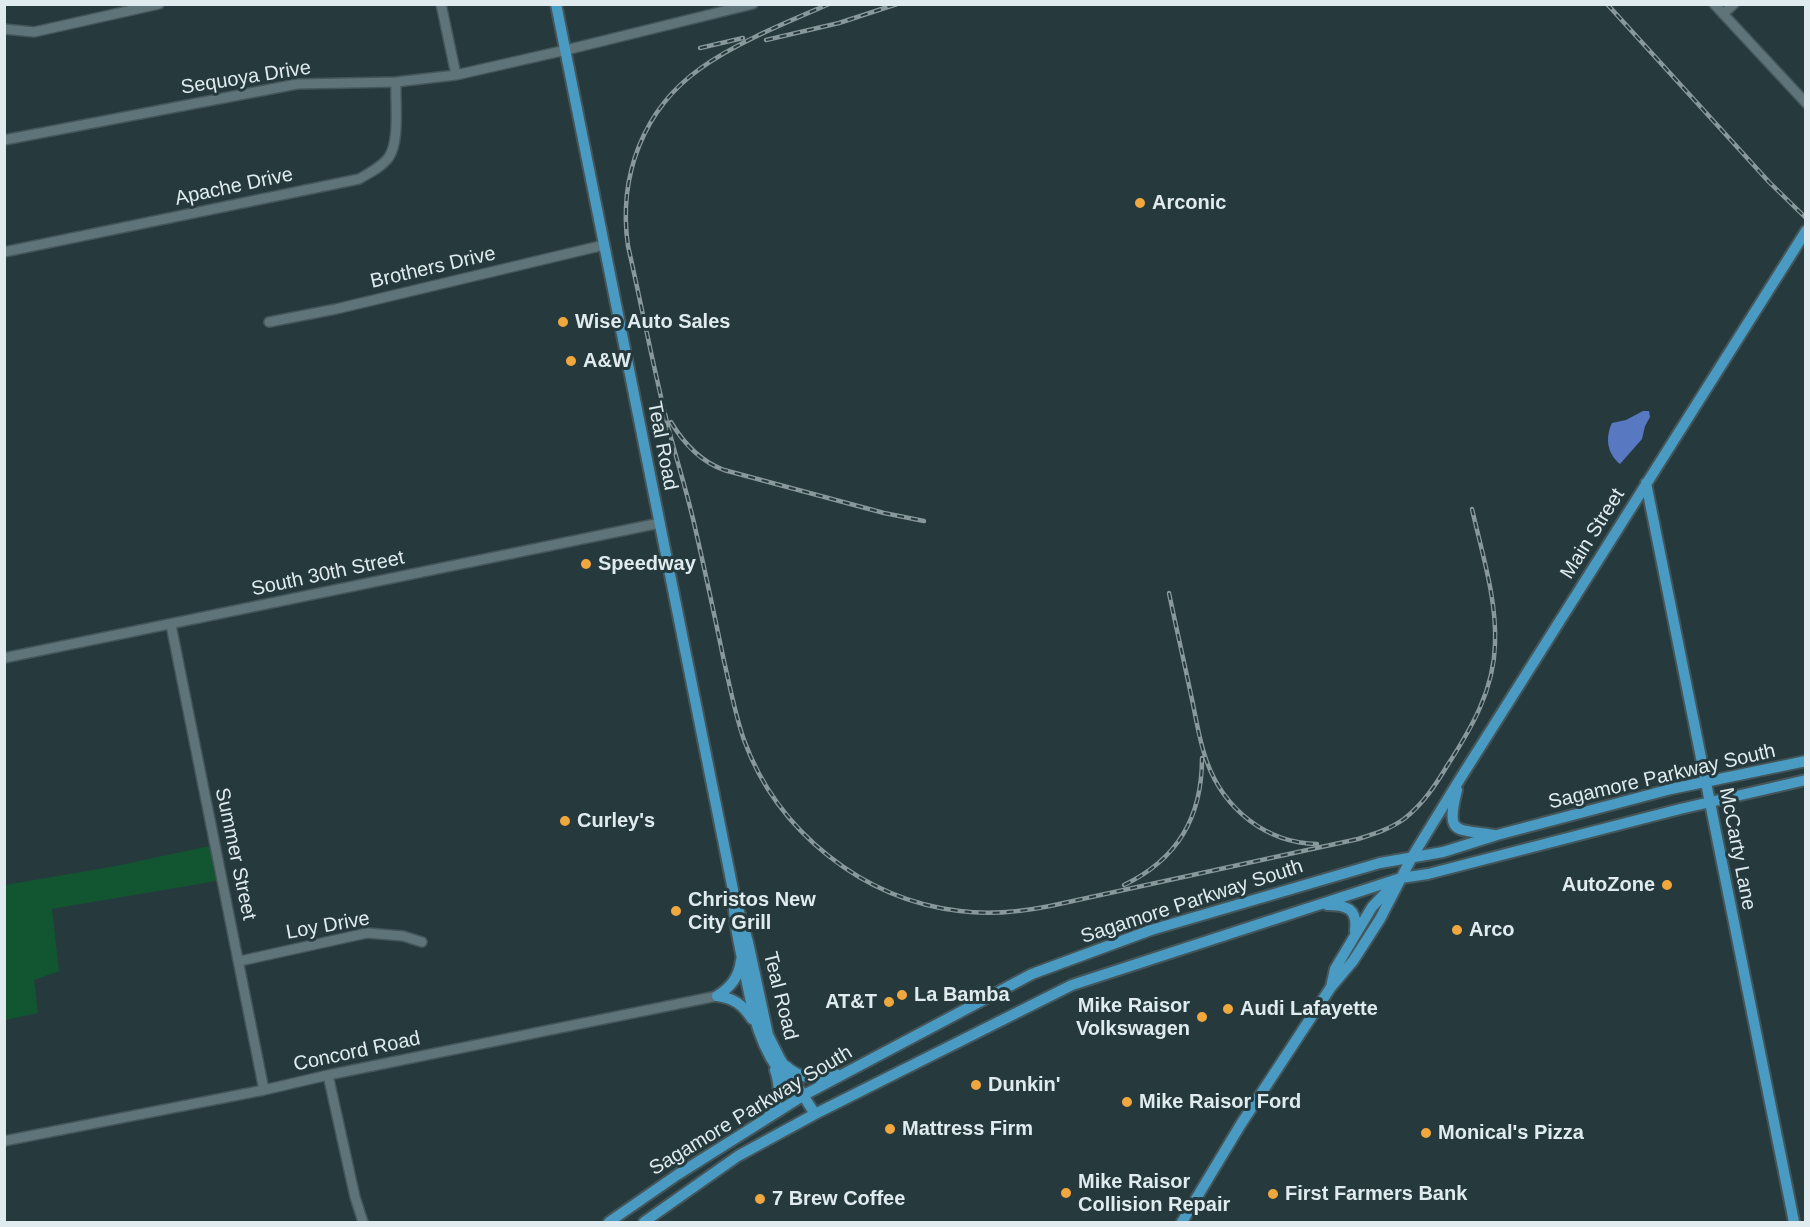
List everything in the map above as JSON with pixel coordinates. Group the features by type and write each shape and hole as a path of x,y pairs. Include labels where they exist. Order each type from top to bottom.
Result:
{"main road":[{"name":"Teal Road","path":"556,4 735,895 748,942 765,1024 776,1060"},
{"name":"Main Street","path":"1330,987 1353,961 1380,919 1412,858 1460,779 1806,231"},
{"name":"McCarty Lane","path":"1646,483 1794,1222"},
{"name":"Sagamore Parkway South","path":"609,1222 677,1175 804,1095 1032,974 1151,930 1380,863 1443,852 1497,835 1671,789 1806,762"},
{"path":"1460,779 1452,809 1452,820 1456,827 1466,832 1497,835"},
{"name":"Sagamore Parkway South","path":"644,1222 738,1156 815,1114 1072,986 1401,878 1463,865 1709,801 1806,780"},
{"path":"1182,1222 1330,987 1335,969 1371,907 1401,878"},
{"name":"Teal Road","path":"735,895 734,918 762,1044 804,1095 815,1114"},
{"path":"1317,905 1339,905 1350,910 1356,920 1355,935"},
{"path":"717,996 735,980 741,956"},
{"path":"717,996 733,1000 742,1006 756,1025"},
{"path":"776,1060 790,1070 809,1078 823,1077 856,1067"},
{"path":"766,1119 778,1100 780,1091 776,1060"}],"street":[{"path":"101,4 103,16"},
{"path":"4,29 34,32 159,4"},
{"path":"441,4 456,75"},
{"name":"Sequoya Drive","path":"4,140 297,84 396,82 456,75 753,4"},
{"path":"1714,4 1806,103"},
{"path":"1723,14 1734,4"},
{"name":"Apache Drive","path":"4,252 358,179 376,169 388,157 395,142 396,82"},
{"name":"Brothers Drive","path":"269,322 336,309 604,246"},
{"name":"South 30th Street","path":"4,658 660,523"},
{"name":"Summer Street","path":"171,625 264,1090"},
{"name":"Loy Drive","path":"240,961 367,933 403,936 422,942"},
{"name":"Concord Road","path":"4,1141 264,1090 717,996"},
{"path":"328,1075 355,1197 363,1222"}],"green space":[{"path":"210,847 216,881 52,909 59,971 34,980 38,1013 5,1020 5,885 111,867"}],"water":[{"path":"1643,411 1649,411 1650,417 1642,439 1620,464 1612,455 1608,445 1608,434 1612,423 1626,420"}],"railway":[{"path":"829,4 730,50 701,68 664,103 639,146 631,170 626,220 628,246 656,375 693,518 744,740 759,773 778,804 801,831 828,856 858,876 890,892 924,904 960,911 1005,912 1050,906 1358,839 1393,826 1417,807 1438,781 1456,752 1480,708 1494,661 1494,611 1472,509"},
{"path":"766,40 839,23 897,4"},
{"path":"1607,4 1769,182 1806,218"},
{"path":"700,48 743,38"},
{"path":"671,422 693,451 707,462 724,470 884,513 924,521"},
{"path":"1169,593 1200,737 1207,762 1215,779 1236,808 1264,830 1298,842 1317,844"},
{"path":"1124,885 1159,862 1183,834 1192,817 1197,799 1202,758"}],"place":[{"name":"Arconic","path":"1140,203"},
{"name":"Wise Auto Sales","path":"563,322"},
{"name":"A&W","path":"571,361"},
{"name":"Speedway","path":"586,564"},
{"name":"Curley's","path":"565,821"},
{"name":"AutoZone","path":"1667,885"},
{"name":"Christos New City Grill","path":"676,911"},
{"name":"Arco","path":"1457,930"},
{"name":"La Bamba","path":"902,995"},
{"name":"AT&T","path":"889,1002"},
{"name":"Audi Lafayette","path":"1228,1009"},
{"name":"Mike Raisor Volkswagen","path":"1202,1017"},
{"name":"Dunkin'","path":"976,1085"},
{"name":"Mike Raisor Ford","path":"1127,1102"},
{"name":"Mattress Firm","path":"890,1129"},
{"name":"Monical's Pizza","path":"1426,1133"},
{"name":"Mike Raisor Collision Repair","path":"1066,1193"},
{"name":"First Farmers Bank","path":"1273,1194"},
{"name":"7 Brew Coffee","path":"760,1199"}]}
